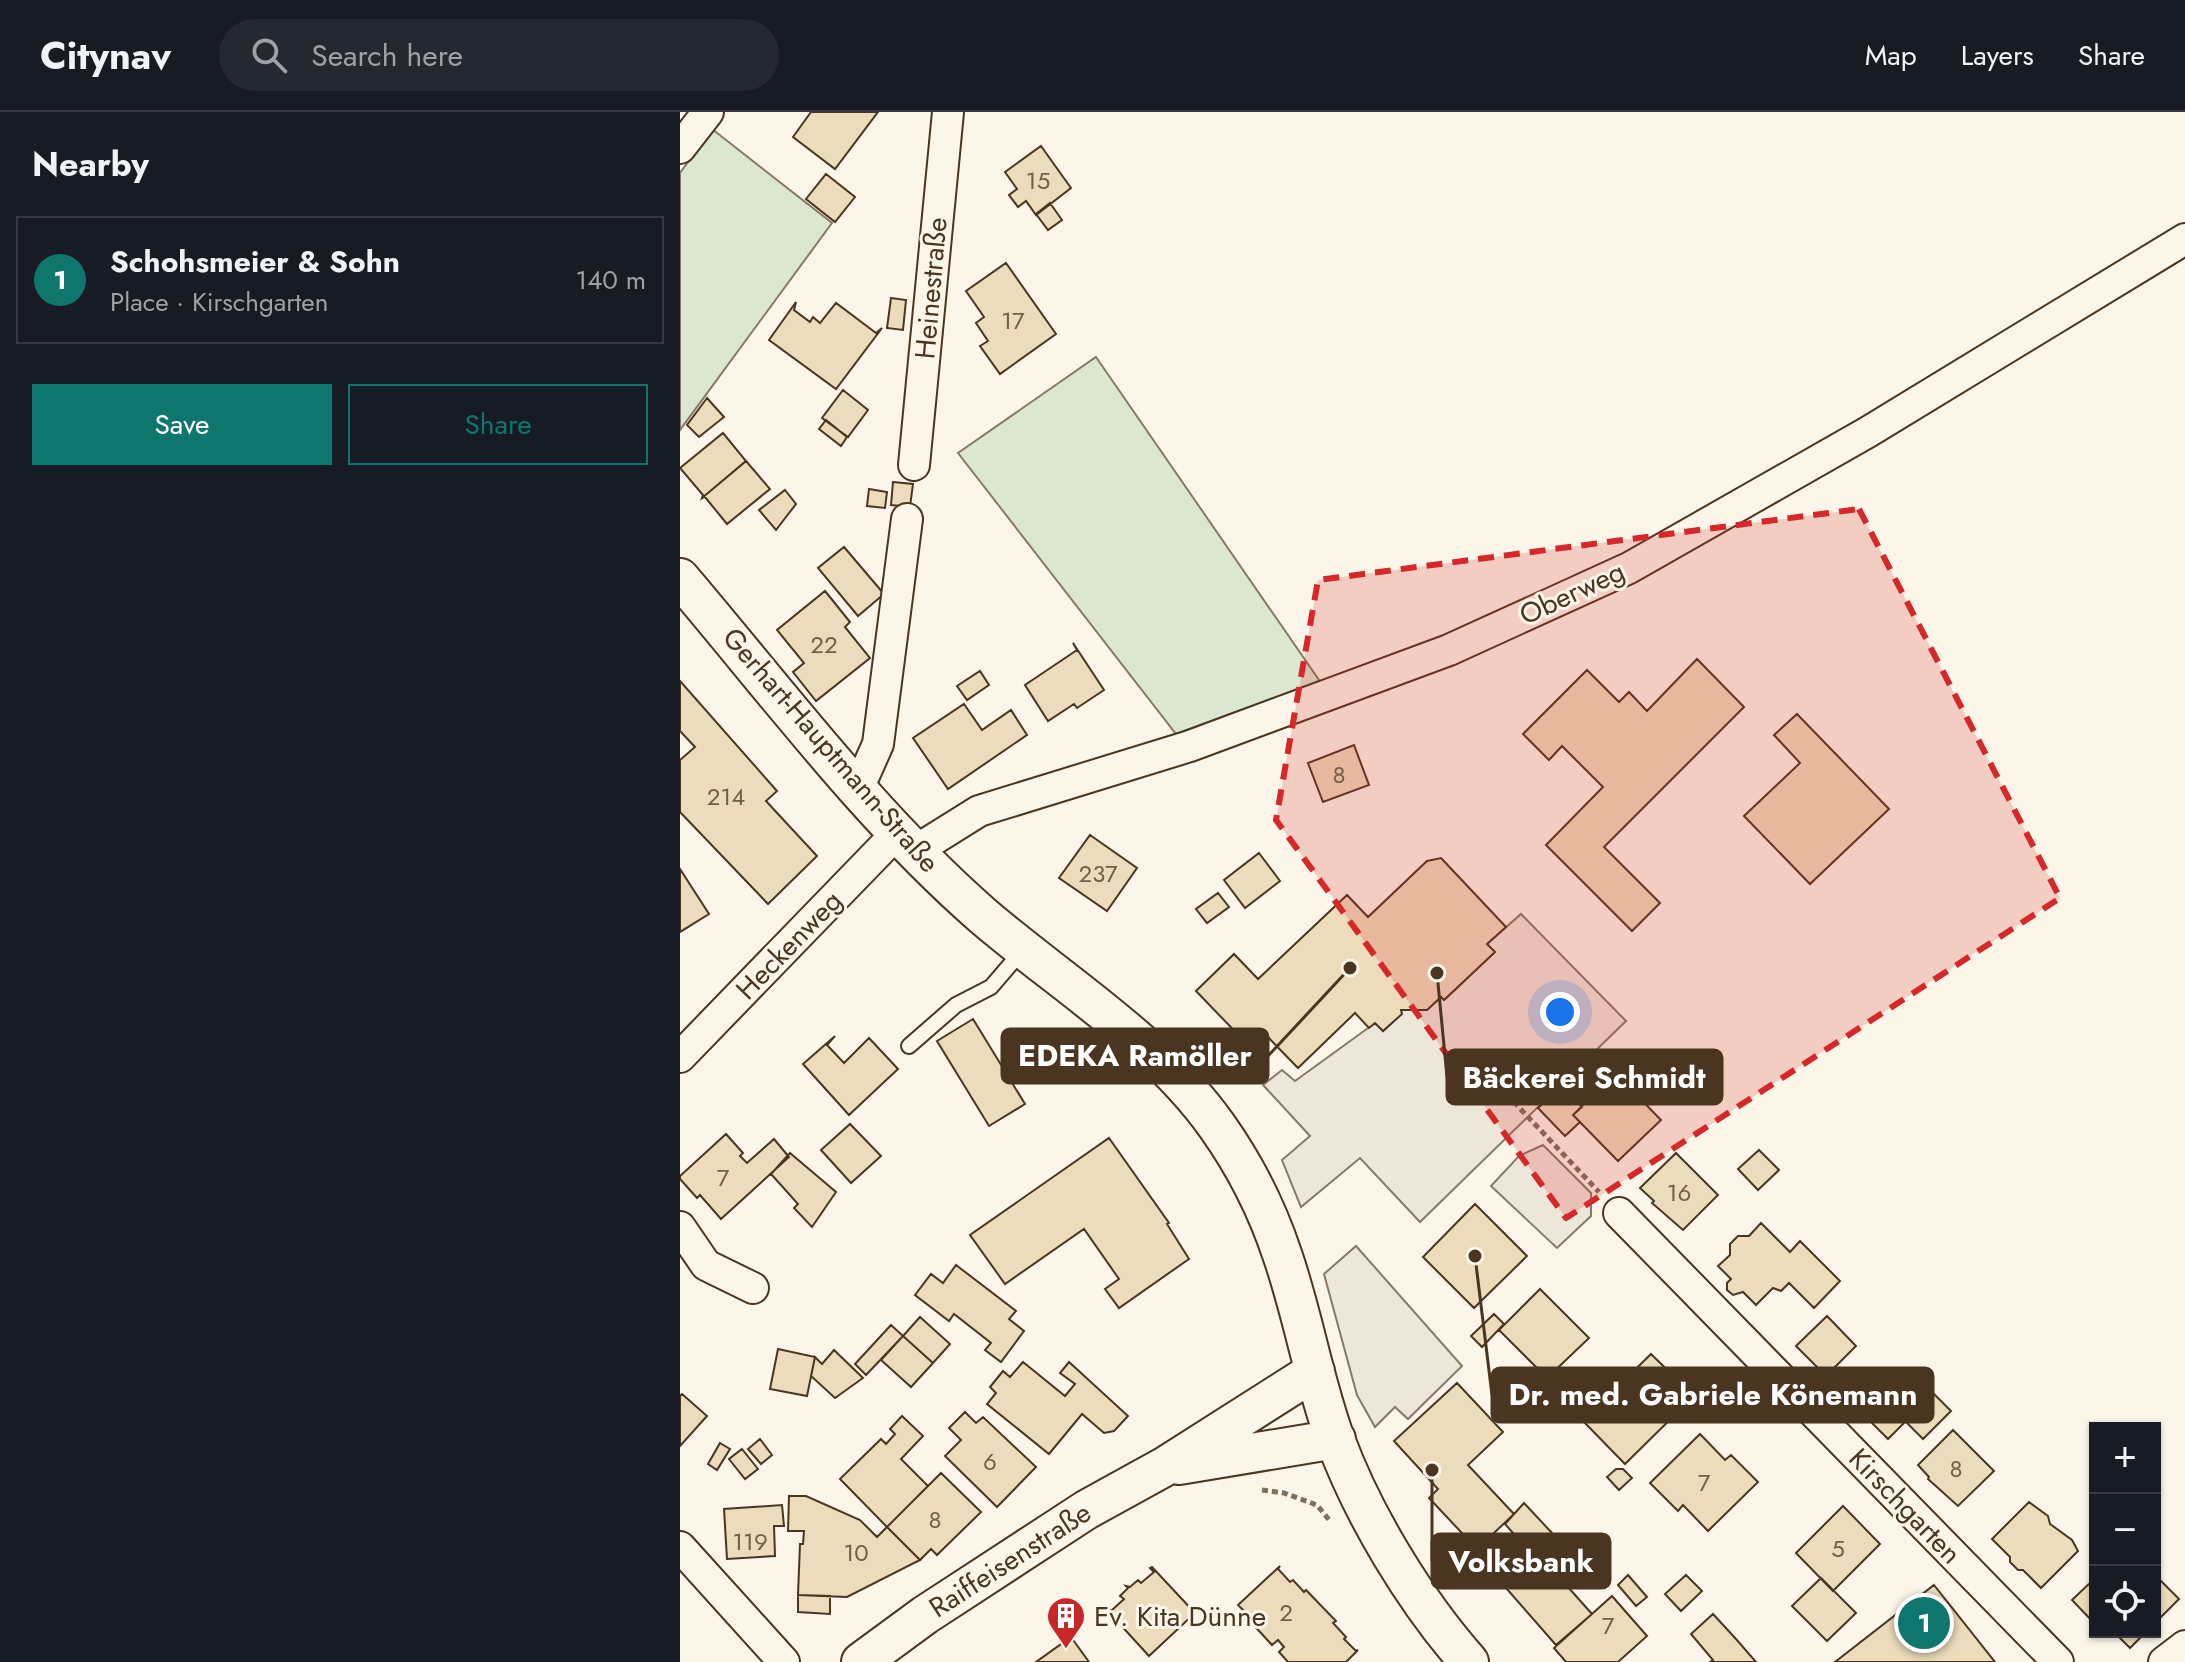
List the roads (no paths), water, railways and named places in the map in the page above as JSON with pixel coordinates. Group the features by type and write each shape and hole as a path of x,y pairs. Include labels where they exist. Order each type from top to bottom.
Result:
{"street":[{"path":"680,148 708,112"},
{"name":"Heinestraße","path":"914,465 948,112"},
{"name":"Oberweg","path":"907,842 979,811 1190,746 1449,650 1629,568 1868,432 2185,239"},
{"path":"858,789 878,744 907,519"},
{"name":"Gerhart-Hauptmann-Straße","path":"680,578 858,789 907,842 983,915 1150,1053 1185,1086 1216,1124 1240,1161 1282,1252 1336,1439 1355,1485 1388,1546 1435,1620 1469,1662"},
{"name":"Heckenweg","path":"680,1057 907,842"},
{"name":"Kirschgarten","path":"1619,1213 2058,1662"},
{"path":"680,1227 706,1265 753,1288"},
{"name":"Raiffeisenstraße","path":"861,1662 925,1615 1086,1510 1164,1467 1315,1371"},
{"name":"Raiffeisenstraße","path":"1164,1467 1336,1439"},
{"path":"680,1547 784,1662"},
{"path":"2164,1662 2185,1646"}],"lane":[{"path":"909,1046 956,1005 991,987 1024,948"}],"place":[{"name":"EDEKA Ramöller","path":"1350,968"},
{"name":"Bäckerei Schmidt","path":"1437,973"},
{"name":"Dr. med. Gabriele Könemann","path":"1475,1256"},
{"name":"Volksbank","path":"1432,1470"},
{"name":"Schohsmeier & Sohn","path":"1924,1623"},
{"name":"Ev. Kita Dünne","path":"1066,1650"}]}
